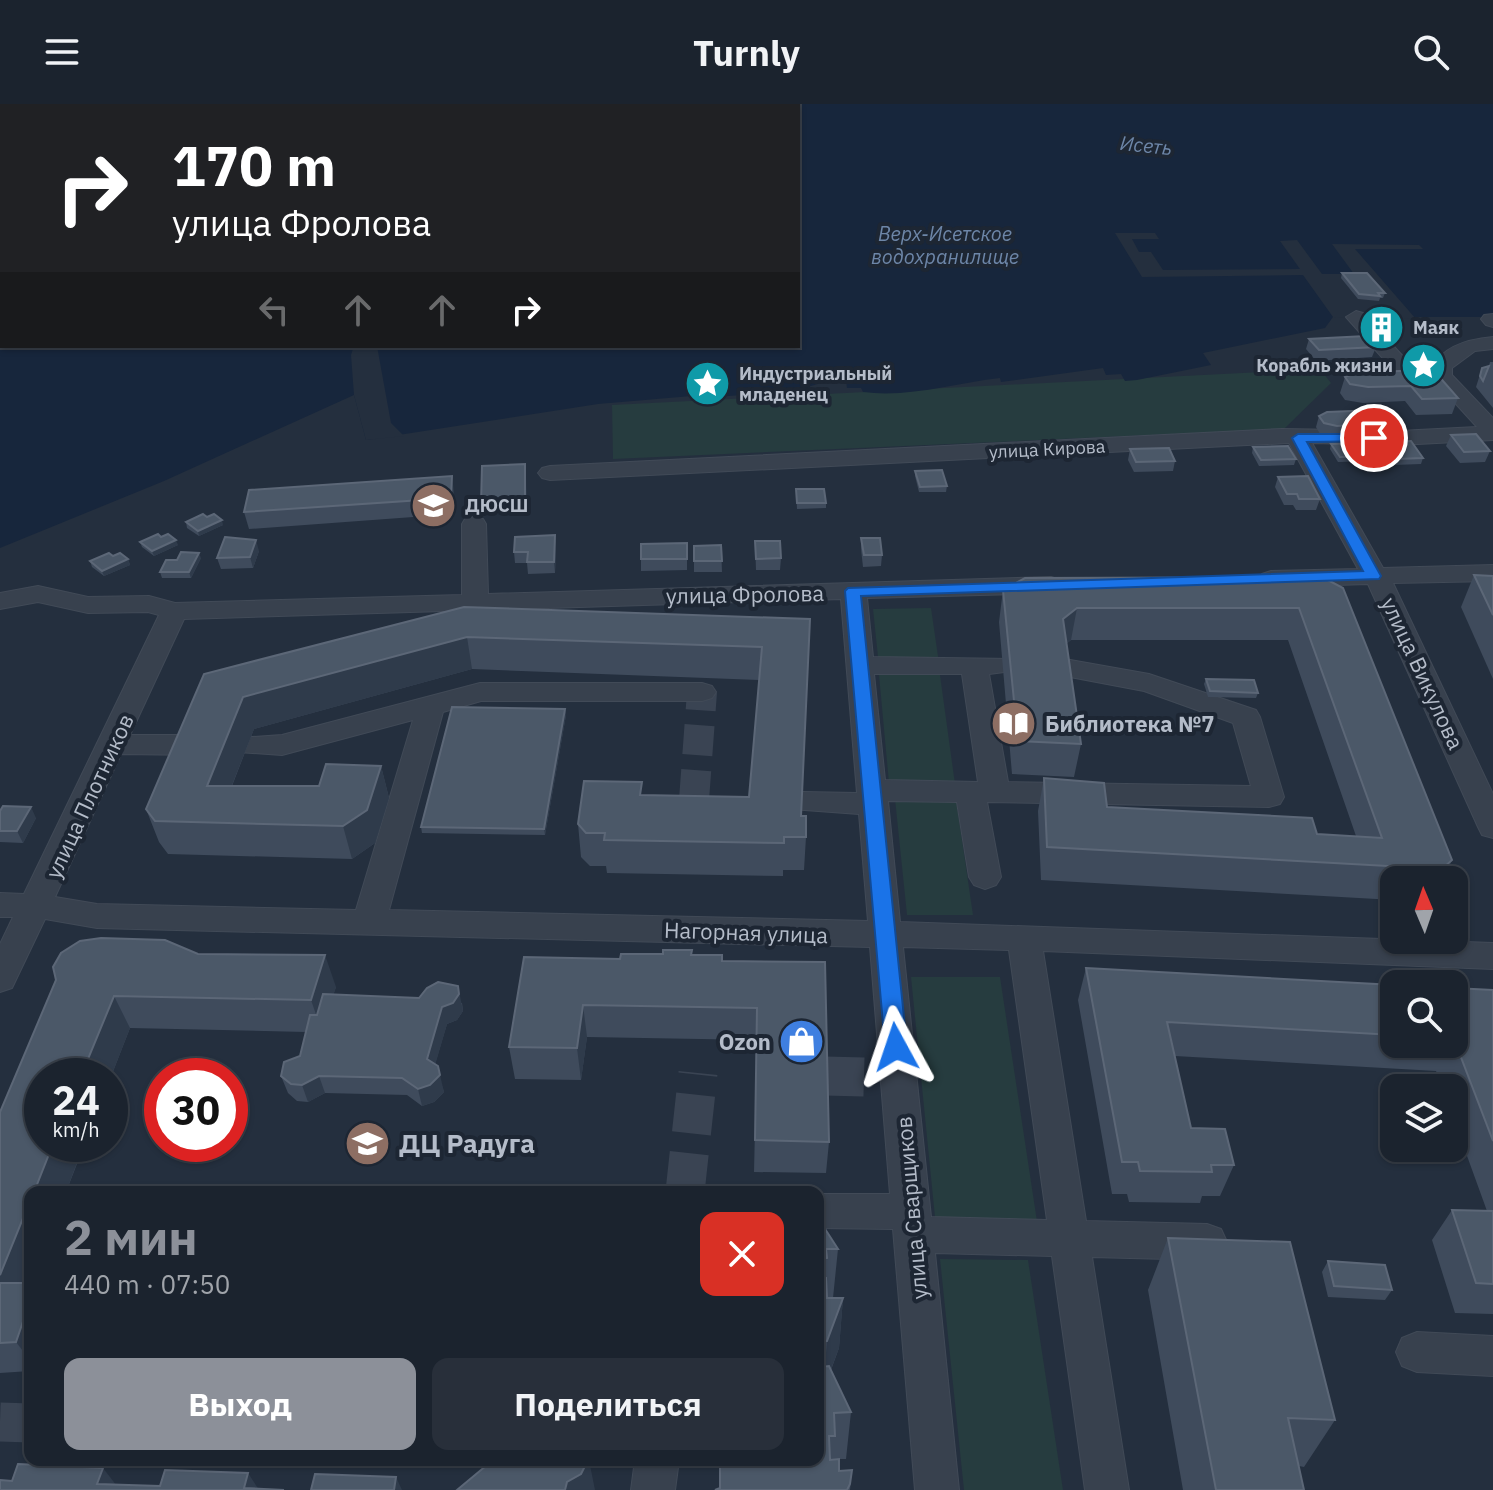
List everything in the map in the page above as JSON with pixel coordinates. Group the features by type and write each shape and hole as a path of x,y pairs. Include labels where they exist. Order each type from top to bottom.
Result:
{"street":[{"path":"1356,317 1403,369 1442,376 1493,432"},
{"path":"1442,376 1442,366 1469,345 1493,343"},
{"name":"улица Кирова","path":"550,473 1282,436 1298,438 1409,429 1493,432"},
{"name":"улица Викулова","path":"1298,438 1373,576 1386,591 1493,827"},
{"path":"474,524 475,601"},
{"path":"1246,579 1493,573"},
{"name":"улица Фролова","path":"0,601 38,594 88,605 149,604 174,611 1072,585"},
{"name":"улица Сварщиков","path":"853,591 937,1490"},
{"name":"улица Плотников","path":"0,979 174,611"},
{"path":"860,666 988,666 983,793 985,877"},
{"path":"802,802 983,793 1269,797 1246,717 1149,683 1059,667"},
{"path":"248,745 282,745 480,692 702,692"},
{"path":"369,922 431,706"},
{"path":"113,744 199,745"},
{"name":"Нагорная улица","path":"0,905 37,906 97,916 1024,938 1493,956"},
{"path":"1024,938 1107,1490"},
{"path":"824,1212 1069,1239 1247,1243"},
{"path":"1417,1352 1493,1356"},
{"path":"653,1490 656,1466"}],"green space":[{"path":"1320,369 1331,383 1284,429 613,459 612,405"},
{"path":"931,608 939,663 892,662 878,657 873,609"},
{"path":"879,675 940,675 955,784 889,783"},
{"path":"895,799 956,799 973,915 907,915"},
{"path":"911,977 1000,977 1038,1228 936,1227"},
{"path":"940,1259 1028,1260 1063,1490 964,1490"}],"water":[{"name":"Верх-Исетское водохранилище","path":"800,104 1493,104 1493,317 1333,317 1325,328 1203,353 1211,365 1137,380 1125,381 1121,374 1106,375 1103,368 1001,382 1000,378 897,393 863,392 861,388 847,388 846,381 824,382 795,391 598,404 366,440 354,395 164,481 0,548 0,348 800,348"}],"pier":[{"path":"1115,233 1155,233 1159,239 1132,239 1139,252 1151,252 1163,270 1300,269 1280,241 1297,240 1322,274 1354,274 1332,244 1419,245 1423,249 1355,249 1416,319 1333,317 1303,275 1142,277"},
{"path":"353,348 377,348 391,423 404,436 366,440 354,395 351,355"}],"building":[{"path":"1342,273 1367,273 1385,293 1378,293 1380,296 1359,294"},
{"path":"1373,318 1395,322 1395,324 1383,324"},
{"path":"1366,336 1376,347 1319,350 1309,339"},
{"path":"1489,366 1483,381 1480,376 1482,368"},
{"path":"1421,370 1436,373 1458,398 1422,399 1411,386 1368,387 1350,384 1345,377 1355,373"},
{"path":"1377,410 1391,413 1397,420 1337,426 1324,423 1319,416 1327,412"},
{"path":"1476,434 1490,451 1464,452 1451,435"},
{"path":"1411,441 1423,458 1396,459 1384,442"},
{"path":"1366,443 1375,456 1340,457 1331,444"},
{"path":"1288,446 1296,459 1261,460 1253,447"},
{"path":"1169,448 1175,461 1136,462 1130,449"},
{"path":"525,464 525,501 481,504 482,466"},
{"path":"942,470 947,486 920,487 915,471"},
{"path":"452,476 451,498 244,512 249,490"},
{"path":"1308,476 1320,499 1299,499 1297,494 1287,494 1278,477"},
{"path":"796,489 824,489 826,503 797,503"},
{"path":"203,514 207,517 214,514 222,520 198,531 186,522"},
{"path":"158,534 161,537 168,534 176,540 152,551 140,542"},
{"path":"555,535 554,562 527,562 528,552 514,552 515,537"},
{"path":"225,537 256,540 250,557 217,558"},
{"path":"861,538 880,538 882,555 864,555"},
{"path":"755,541 780,541 781,558 756,559"},
{"path":"687,543 687,559 641,559 641,544"},
{"path":"721,545 722,561 694,561 694,546"},
{"path":"181,552 199,553 189,572 160,572 166,560 177,560"},
{"path":"109,553 113,556 120,553 128,559 102,571 90,561"},
{"path":"1474,575 1493,576 1493,615"},
{"path":"1322,577 1343,588 1452,860 1445,866 1388,866 1047,847 1044,778 1104,783 1107,807 1312,818 1317,834 1382,838 1299,608 1077,608 1063,619 1081,744 1018,741 1003,590 1025,578"},
{"path":"464,607 810,619 801,816 806,816 806,837 784,837 784,843 604,840 605,833 586,833 578,824 584,781 642,782 640,795 749,797 762,647 467,637 243,697 207,786 319,786 326,764 381,766 367,810 343,826 155,821 146,809 204,674"},
{"path":"1206,679 1254,680 1258,693 1210,691"},
{"path":"452,707 565,709 544,829 421,827"},
{"path":"3,806 31,807 17,831 0,831"},
{"path":"101,938 165,940 198,954 325,955 311,1000 114,996 88,1058 24,1058 24,1162 46,1162 36,1186 24,1186 24,1216 0,1275 0,1112 56,980 53,967 61,953 80,941"},
{"path":"663,950 692,950 691,955 722,955 722,961 825,962 829,1142 755,1140 757,1008 583,1005 577,1048 509,1047 524,957 620,959 621,954 663,954"},
{"path":"1086,968 1380,984 1380,1034 1167,1022 1191,1128 1225,1129 1234,1165 1211,1165 1212,1172 1140,1171 1138,1162 1122,1162"},
{"path":"438,982 458,986 459,994 453,1003 442,1007 427,1059 438,1066 440,1075 430,1085 418,1089 402,1078 319,1076 302,1085 291,1084 281,1076 284,1062 300,1056 310,1015 317,1015 323,994 419,998 427,988"},
{"path":"1468,989 1493,990 1493,1141 1461,1058 1468,1058"},
{"path":"1452,1210 1493,1211 1493,1284 1476,1283"},
{"path":"824,1227 838,1249 826,1249 827,1258 824,1258"},
{"path":"1168,1238 1290,1242 1335,1420 1288,1418 1304,1490 1216,1490"},
{"path":"1328,1261 1385,1265 1392,1290 1334,1286"},
{"path":"824,1278 827,1298 843,1298 827,1341 824,1341"},
{"path":"0,1283 24,1283 24,1319 16,1342 0,1343"},
{"path":"829,1366 851,1412 834,1413 835,1436 829,1436 830,1460 839,1459 839,1471 852,1470 847,1490 715,1490 720,1488 720,1466 824,1466 824,1367"},
{"path":"18,1464 103,1468 97,1484 160,1486 165,1470 248,1473 244,1488 284,1490 0,1490 0,1480 12,1481"},
{"path":"486,1466 585,1466 581,1474 567,1482 565,1490 457,1490"},
{"path":"315,1474 396,1477 394,1490 311,1490"}],"tunnel":[{"path":"694,800 702,692"},
{"path":"686,1186 698,1073"},
{"path":"825,1076 899,1078"},
{"path":"0,1422 24,1423"}],"place":[{"name":"Маяк","path":"1382,327"},
{"name":"Корабль жизни","path":"1424,365"},
{"name":"Индустриальный младенец","path":"708,383"},
{"name":"ДЮСШ","path":"434,505"},
{"name":"Библиотека №7","path":"1014,723"},
{"name":"Ozon","path":"802,1041"},
{"name":"ДЦ Радуга","path":"368,1143"}],"route":[{"path":"896,1047 853,591 1373,576 1298,438 1374,438"}],"water label":[{"name":"Исеть","path":"1146,145"}]}
